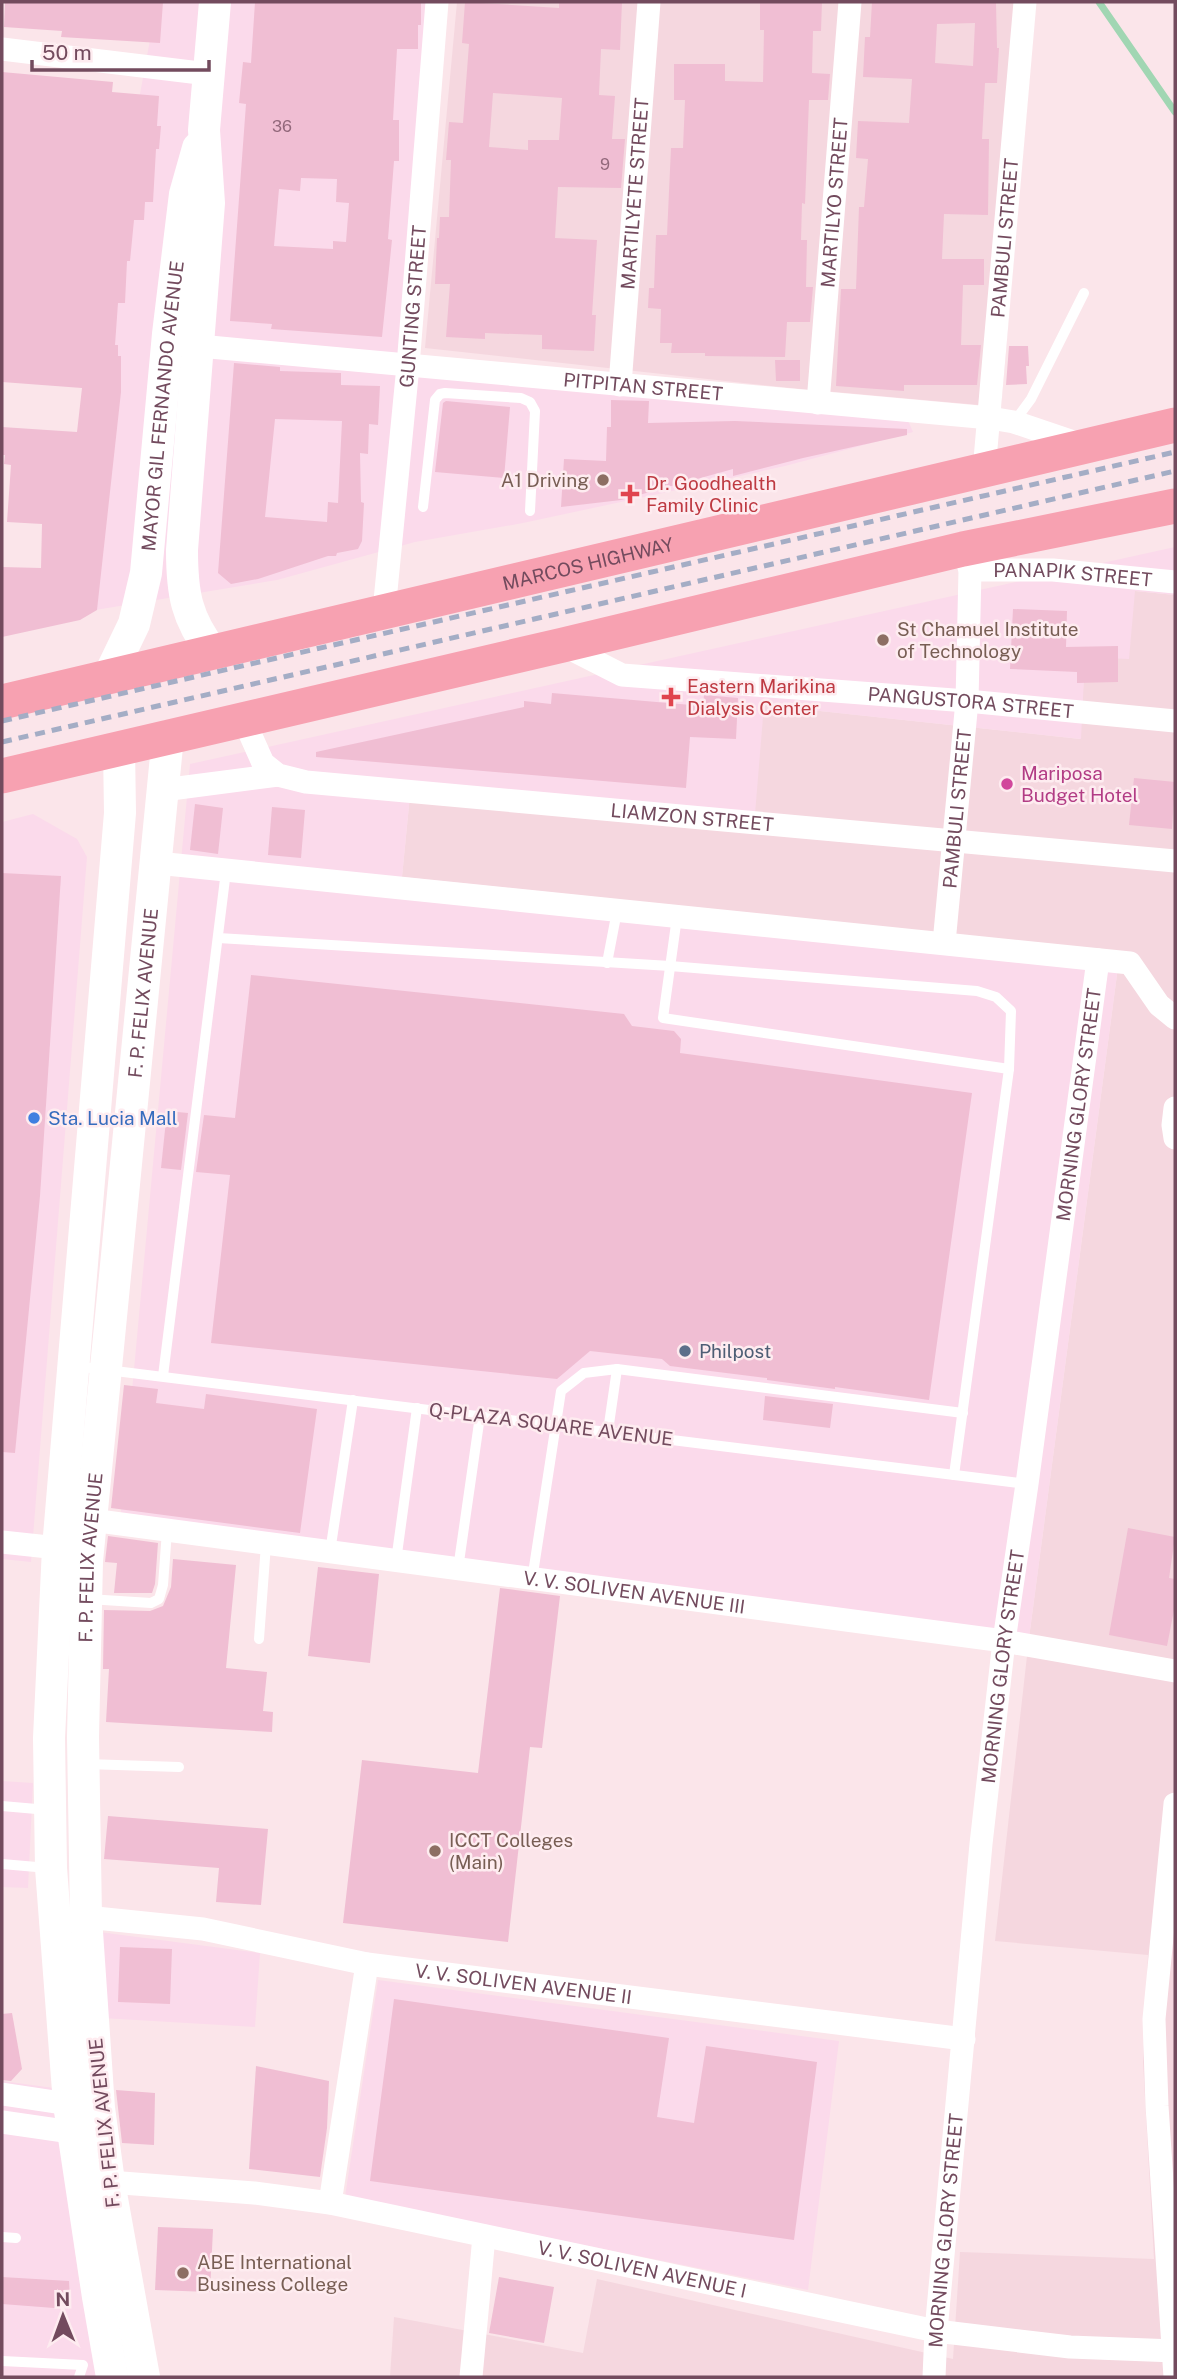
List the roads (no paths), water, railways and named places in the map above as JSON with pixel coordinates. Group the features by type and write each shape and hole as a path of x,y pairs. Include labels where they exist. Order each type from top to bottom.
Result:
{"main road":[{"name":"MAYOR GIL FERNANDO AVENUE","path":"213,653 198,633 188,611 182,585 182,550 209,203 204,130 215,2"},
{"name":"MAYOR GIL FERNANDO AVENUE","path":"108,677 134,624 146,573 168,334 185,194 204,130"},
{"name":"MARCOS HIGHWAY","path":"2,702 1175,425"},
{"path":"984,471 1015,475 1175,439"},
{"path":"967,560 991,530 1175,489"},
{"path":"2,776 564,645 967,560 1175,506"},
{"name":"F. P. FELIX AVENUE","path":"144,2377 109,2182 86,2120 51,1868 49,1738 58,1548 89,1368 157,863 168,736"},
{"name":"F. P. FELIX AVENUE","path":"102,2369 86,2120 83,1750 86,1599 91,1520 89,1368 120,813 118,748"},
{"path":"120,813 126,801 138,794 163,797"},
{"path":"49,1738 83,1750"}],"street":[{"name":"GUNTING STREET","path":"384,611 408,366 437,2"},
{"name":"MARTILYETE STREET","path":"620,385 649,2"},
{"name":"MARTILYO STREET","path":"818,403 850,2"},
{"name":"PAMBULI STREET","path":"984,471 1025,2"},
{"path":"2,49 208,74"},
{"name":"PITPITAN STREET","path":"199,346 990,418 1014,422 1085,446"},
{"name":"PAMBULI STREET","path":"944,943 967,701 967,560"},
{"name":"PANAPIK STREET","path":"967,560 1175,582"},
{"name":"PANGUSTORA STREET","path":"564,645 622,675 967,701 1175,721"},
{"path":"243,719 263,763 278,775"},
{"path":"163,797 278,775"},
{"name":"LIAMZON STREET","path":"278,775 306,782 366,789 1175,861"},
{"path":"157,863 1130,963 1158,1005 1175,1018"},
{"name":"MORNING GLORY STREET","path":"934,2377 981,1844 1004,1641 1098,960"},
{"path":"1175,1108 1175,1138"},
{"name":"V. V. SOLIVEN AVENUE III","path":"91,1520 1004,1641 1175,1671"},
{"path":"2,1542 58,1548"},
{"path":"1175,1804 1165,2019 1175,2377"},
{"name":"V. V. SOLIVEN AVENUE II","path":"86,1917 203,1929 367,1964 964,2039"},
{"path":"330,2203 367,1964"},
{"path":"2,2094 86,2120"},
{"path":"2,2122 86,2120"},
{"name":"V. V. SOLIVEN AVENUE I","path":"109,2182 254,2193 330,2203 936,2331 1070,2347 1174,2351"},
{"path":"471,2377 484,2236"}],"lane":[{"path":"1014,422 1031,399 1084,293"},
{"path":"424,507 435,400 445,393 521,398 530,401 535,411 530,511"},
{"path":"163,1376 226,872"},
{"path":"607,963 617,911"},
{"path":"677,916 663,1018 1009,1069"},
{"path":"218,938 670,966 977,990 996,997 1011,1011 1009,1069 954,1475"},
{"name":"Q-PLAZA SQUARE AVENUE","path":"89,1368 1027,1484"},
{"path":"532,1580 561,1391 584,1373 617,1369 963,1413"},
{"path":"608,1431 617,1369"},
{"path":"330,1552 353,1400"},
{"path":"396,1561 417,1408"},
{"path":"458,1570 480,1416"},
{"path":"86,1599 151,1603 159,1599 163,1585 167,1531"},
{"path":"259,1639 266,1544"},
{"path":"83,1750 179,1767"},
{"path":"2,1805 50,1810"},
{"path":"2,1864 51,1868"},
{"path":"2,2237 16,2238"},
{"path":"2,2361 102,2369"},
{"path":"79,2377 102,2369"}],"waterway":[{"path":"1099,2 1175,112"}],"railway":[{"path":"2,721 1175,452"},
{"path":"2,742 1175,471"}],"place":[{"name":"A1 Driving","path":"603,480"},
{"name":"Dr. Goodhealth Family Clinic","path":"630,494"},
{"name":"St Chamuel Institute of Technology","path":"883,640"},
{"name":"Eastern Marikina Dialysis Center","path":"671,697"},
{"name":"Mariposa Budget Hotel","path":"1007,784"},
{"name":"Sta. Lucia Mall","path":"34,1118"},
{"name":"Philpost","path":"685,1351"},
{"name":"ICCT Colleges (Main)","path":"435,1851"},
{"name":"ABE International Business College","path":"183,2273"}]}
